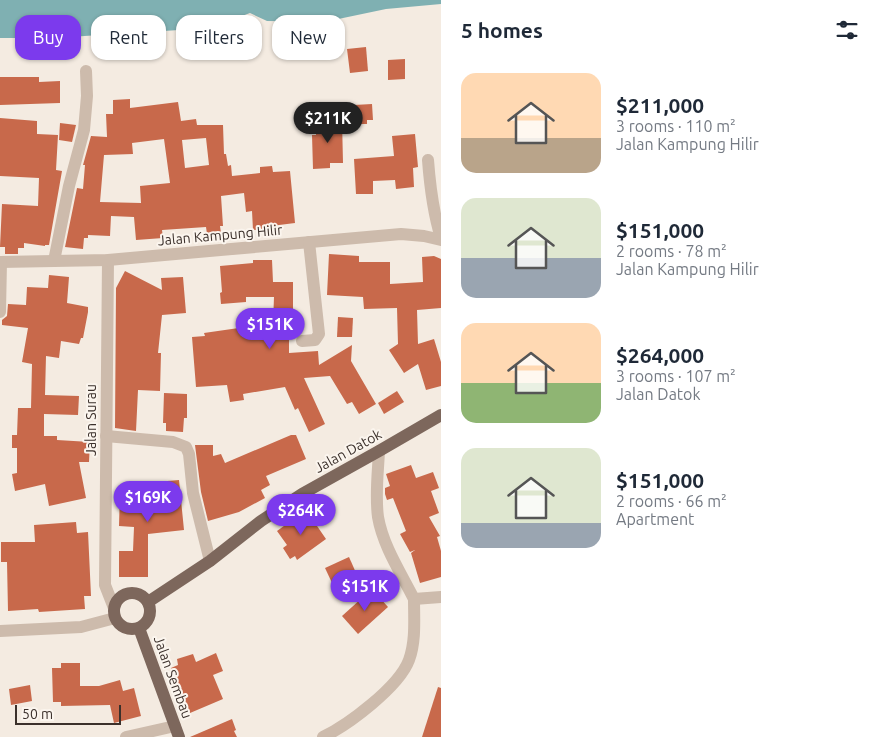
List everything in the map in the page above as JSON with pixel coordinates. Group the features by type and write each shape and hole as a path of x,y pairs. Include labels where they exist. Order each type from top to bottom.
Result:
{"main road":[{"name":"Jalan Datok","path":"148,602 210,561 261,522 302,494 441,415"},
{"path":"128,593 139,594 148,602 150,608 148,620 139,628 121,626 114,613 118,599 128,593"},
{"name":"Jalan Sembau","path":"139,628 177,731"}],"street":[{"path":"54,261 69,186 84,130 87,96 86,71"},
{"path":"428,160 432,204 441,239"},
{"name":"Jalan Kampung Hilir","path":"0,262 108,260 401,234 441,239"},
{"path":"302,342 315,340 319,334 309,242"},
{"name":"Jalan Surau","path":"108,260 105,585 114,613"},
{"path":"0,262 0,312"},
{"path":"106,436 173,442 186,447 189,454 192,492 210,561"},
{"path":"323,737 363,711 393,686 405,670 412,648 414,599 390,551 378,518 379,451"},
{"path":"414,599 441,597"},
{"path":"0,631 82,627 114,613"},
{"path":"126,737 177,731"}],"water":[{"path":"0,0 441,0 441,4 386,9 345,18 345,15 272,15 272,21 262,19 262,15 250,13 245,15 176,15 176,30 166,31 166,15 91,15 91,36 81,36 81,15 15,15 15,38 0,38"}],"building":[{"path":"366,47 368,71 350,73 347,49"},
{"path":"405,59 405,79 388,80 388,60"},
{"path":"0,77 39,77 39,82 60,81 60,103 0,105"},
{"path":"130,99 130,108 178,102 181,121 196,119 197,125 223,125 224,154 226,154 228,166 231,165 232,176 260,173 260,167 272,166 273,172 290,171 295,223 271,226 272,229 253,230 252,211 246,212 244,193 221,196 223,226 220,226 221,233 207,234 206,227 162,230 163,238 136,240 134,217 111,216 110,236 88,235 88,238 84,238 83,249 65,247 77,188 83,189 85,165 83,165 91,136 107,137 106,114 113,114 113,100","holes":["206,138 209,165 185,168 182,140","164,139 170,183 140,186 141,203 100,202 104,155 133,154 132,143"]},
{"path":"372,104 373,120 367,120 367,124 354,124 354,105"},
{"path":"0,118 37,121 37,134 58,135 56,170 62,171 49,245 24,243 24,248 18,248 18,254 5,254 5,247 0,247 2,204 38,206 39,178 0,176"},
{"path":"342,120 343,163 330,163 330,168 313,169 312,135 316,135 316,121"},
{"path":"60,123 76,125 72,142 59,140"},
{"path":"415,134 418,167 413,168 414,187 396,189 395,180 373,181 373,194 356,194 354,159 394,156 392,136"},
{"path":"329,254 359,256 359,262 390,262 390,284 423,282 422,257 434,256 441,259 441,308 417,310 418,344 434,339 441,362 441,386 426,390 418,364 404,373 389,350 398,344 397,308 364,309 363,297 327,295"},
{"path":"253,260 272,260 273,282 293,282 293,312 289,312 289,353 318,351 319,365 352,345 351,361 376,404 359,414 352,402 347,404 330,376 304,378 325,424 309,432 298,408 295,410 285,387 243,394 244,400 230,402 227,385 196,387 192,337 205,336 204,333 273,323 274,297 246,297 246,302 221,304 220,266 253,263"},
{"path":"125,271 162,290 161,278 183,277 186,313 162,315 158,353 161,353 160,391 138,390 136,431 115,428 116,288"},
{"path":"49,275 69,277 67,303 88,307 88,312 83,338 81,338 79,344 61,341 59,358 46,356 45,395 79,396 78,415 44,414 44,436 57,436 57,440 90,442 89,462 79,462 86,498 49,506 45,484 15,491 12,474 17,473 17,448 12,448 12,435 17,435 18,408 31,408 32,364 22,362 28,328 2,325 2,320 7,316 8,304 26,305 27,287 48,288"},
{"path":"338,317 353,318 352,337 337,337"},
{"path":"397,391 404,402 384,414 378,403"},
{"path":"164,393 187,394 187,418 184,418 183,432 166,431 166,423 163,423"},
{"path":"291,435 296,435 306,459 266,476 270,485 261,490 265,498 239,512 208,521 201,492 195,445 213,445 213,456 221,454 225,463"},
{"path":"411,465 416,478 433,472 439,488 431,491 439,513 429,517 440,536 437,537 441,551 441,577 420,583 411,553 415,550 410,552 400,534 406,531 393,498 387,500 385,494 385,488 390,486 386,474"},
{"path":"179,480 184,530 148,534 148,577 119,577 119,551 133,551 134,527 119,526 120,491 157,493 156,482"},
{"path":"306,510 326,539 297,560 295,556 290,559 283,548 287,545 277,531"},
{"path":"76,522 77,533 88,532 91,596 84,596 85,609 39,612 38,609 8,611 7,562 1,562 1,542 35,542 34,525"},
{"path":"349,557 357,575 333,585 325,568"},
{"path":"372,589 388,607 358,634 342,616"},
{"path":"216,653 223,671 213,675 223,699 190,713 171,668 178,665 177,659 193,654 196,662"},
{"path":"61,663 80,663 80,686 99,686 120,680 123,691 134,688 141,716 114,723 110,705 61,706 61,702 53,702 52,668 61,668"},
{"path":"30,685 32,701 11,705 9,689"},
{"path":"438,687 441,688 441,737 422,737"},
{"path":"232,719 237,737 190,737"}]}
